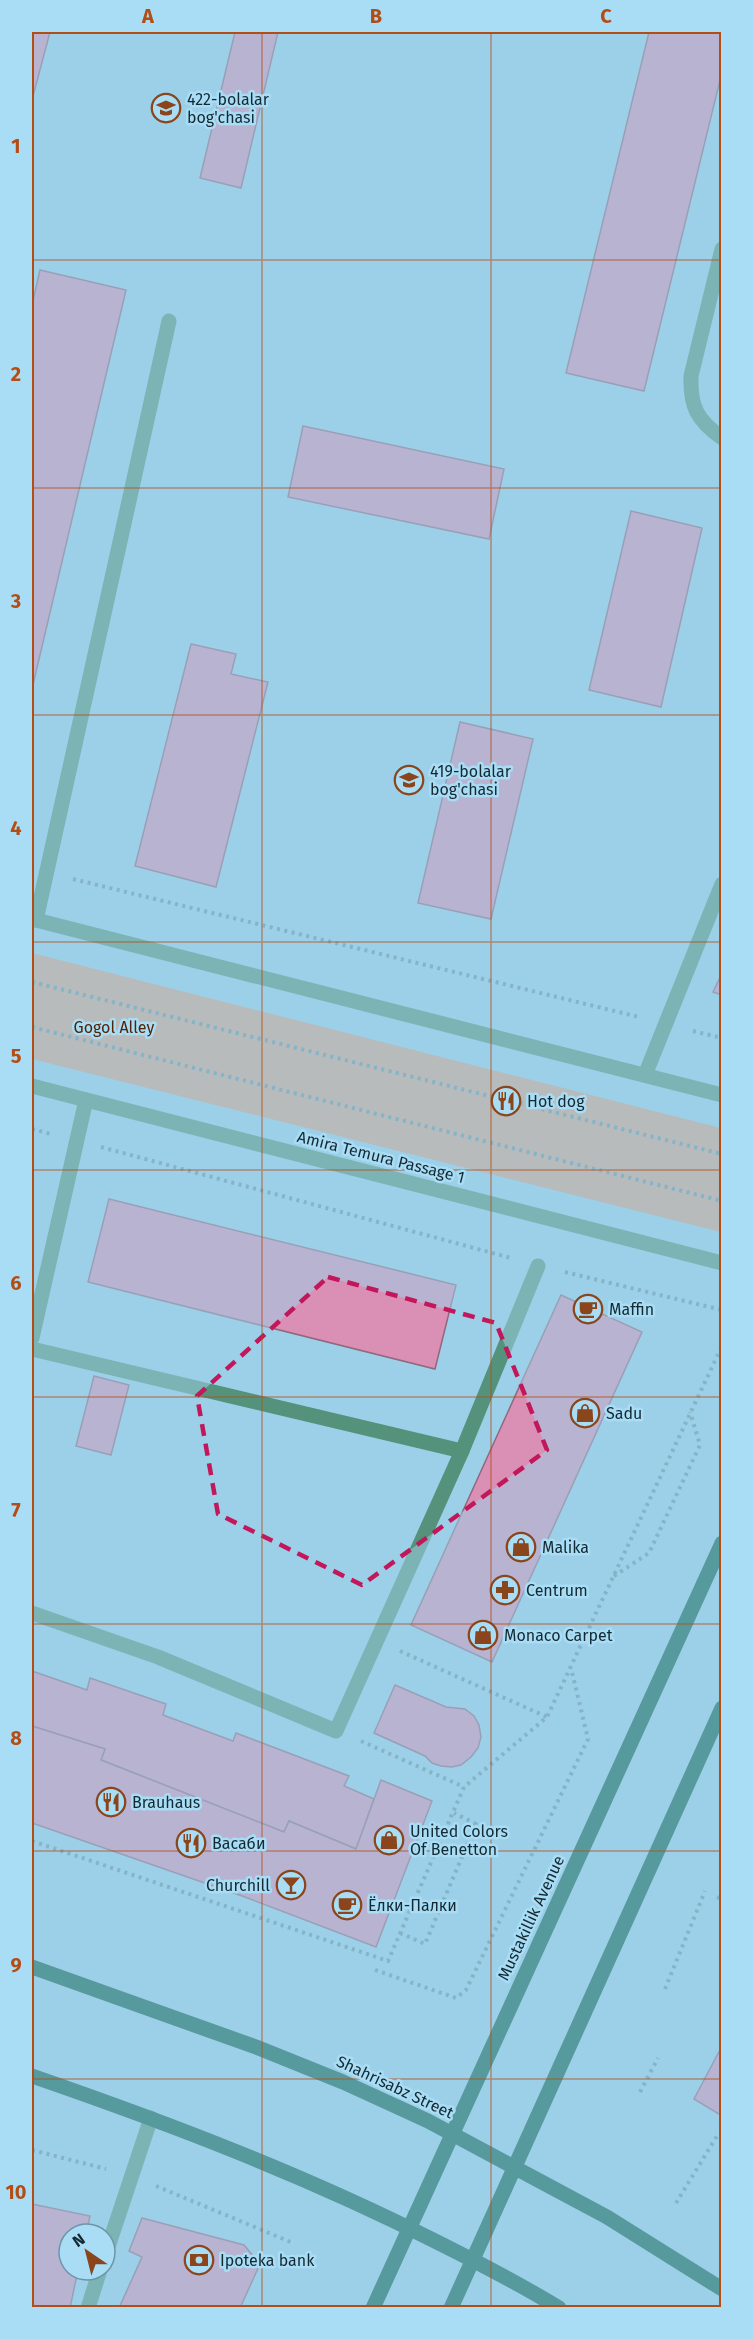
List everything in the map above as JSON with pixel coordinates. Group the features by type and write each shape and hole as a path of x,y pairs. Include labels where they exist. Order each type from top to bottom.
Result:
{"main road":[{"name":"Mustakillik Avenue","path":"373,2307 722,1543"},
{"path":"451,2307 722,1708"},
{"name":"Shahrisabz Street","path":"32,1966 256,2047 343,2082 452,2133 608,2217 722,2289"},
{"path":"32,2076 151,2118 282,2169 410,2228 559,2307"}],"street":[{"path":"722,249 691,376 690,392 694,409 707,427 722,438"},
{"path":"169,321 48,873 34,920 722,1095"},
{"path":"645,1075 664,1023 722,884"},
{"name":"Amira Temura Passage 1","path":"32,1086 722,1263"},
{"path":"32,1338 86,1100"},
{"path":"32,1613 158,1657 336,1731 462,1451 538,1266"},
{"path":"32,1349 462,1451"},
{"path":"116,2222 151,2118"},
{"path":"88,2307 96,2282"}],"path":[{"path":"48,873 722,1038"},
{"path":"32,982 722,1154"},
{"path":"32,1027 722,1201"},
{"path":"32,1129 538,1266 722,1310"},
{"path":"32,1841 388,1961 465,1787 547,1718 722,1346"},
{"path":"613,1576 649,1553 695,1455 699,1445 690,1411"},
{"path":"377,1641 547,1718"},
{"path":"375,1970 456,1998 466,1990 588,1739 571,1667"},
{"path":"336,1731 465,1787"},
{"path":"400,1933 425,1944 476,1824 454,1813"},
{"path":"665,1989 705,1891"},
{"path":"640,2092 658,2058"},
{"path":"676,2203 717,2136"},
{"path":"32,2150 131,2176 293,2243"}],"highlighted area":[{"path":"328,1277 496,1323 547,1450 362,1585 218,1514 197,1396"}],"green space":[{"name":"Gogol Alley","path":"32,953 721,1128 721,1232 32,1059"}],"building":[{"path":"32,32 50,32 32,100"},
{"path":"235,32 278,32 241,188 200,178"},
{"path":"649,32 722,32 722,72 644,391 566,373"},
{"path":"40,270 126,290 32,689 32,305"},
{"path":"303,426 504,469 489,539 288,497"},
{"path":"631,511 702,528 661,707 589,690"},
{"path":"191,644 236,654 231,674 268,682 216,887 135,866"},
{"path":"460,722 533,739 491,919 418,903"},
{"path":"722,973 722,995 713,992"},
{"path":"109,1199 456,1285 435,1369 88,1282"},
{"path":"561,1295 642,1332 492,1662 411,1625"},
{"path":"94,1376 129,1385 111,1455 76,1446"},
{"path":"32,1671 87,1690 90,1678 166,1704 163,1715 233,1741 236,1733 349,1776 344,1786 374,1799 356,1849 289,1821 284,1832 101,1760 105,1749 32,1726"},
{"path":"395,1685 446,1707 465,1709 474,1716 479,1725 481,1737 478,1748 471,1757 461,1765 441,1766 432,1763 425,1756 374,1733"},
{"path":"32,1726 105,1749 101,1760 284,1832 289,1821 356,1849 381,1780 432,1801 376,1947 245,1897 32,1823"},
{"path":"722,2046 722,2116 694,2099"},
{"path":"32,2204 90,2216 89,2222 57,2222 57,2282 75,2282 70,2308 32,2306"},
{"name":"Ipoteka bank","path":"142,2218 244,2245 260,2264 240,2308 119,2308 142,2257 129,2251"}],"place":[{"name":"422-bolalar bog'chasi","path":"166,108"},
{"name":"419-bolalar bog'chasi","path":"409,780"},
{"name":"Hot dog","path":"506,1101"},
{"name":"Maffin","path":"588,1309"},
{"name":"Sadu","path":"585,1413"},
{"name":"Malika","path":"521,1547"},
{"name":"Centrum","path":"505,1590"},
{"name":"Monaco Carpet","path":"483,1635"},
{"name":"Brauhaus","path":"111,1802"},
{"name":"United Colors Of Benetton","path":"389,1840"},
{"name":"Васаби","path":"191,1843"},
{"name":"Churchill","path":"291,1885"},
{"name":"Ёлки-Палки","path":"347,1905"},
{"name":"Ipoteka bank","path":"199,2260"}]}
